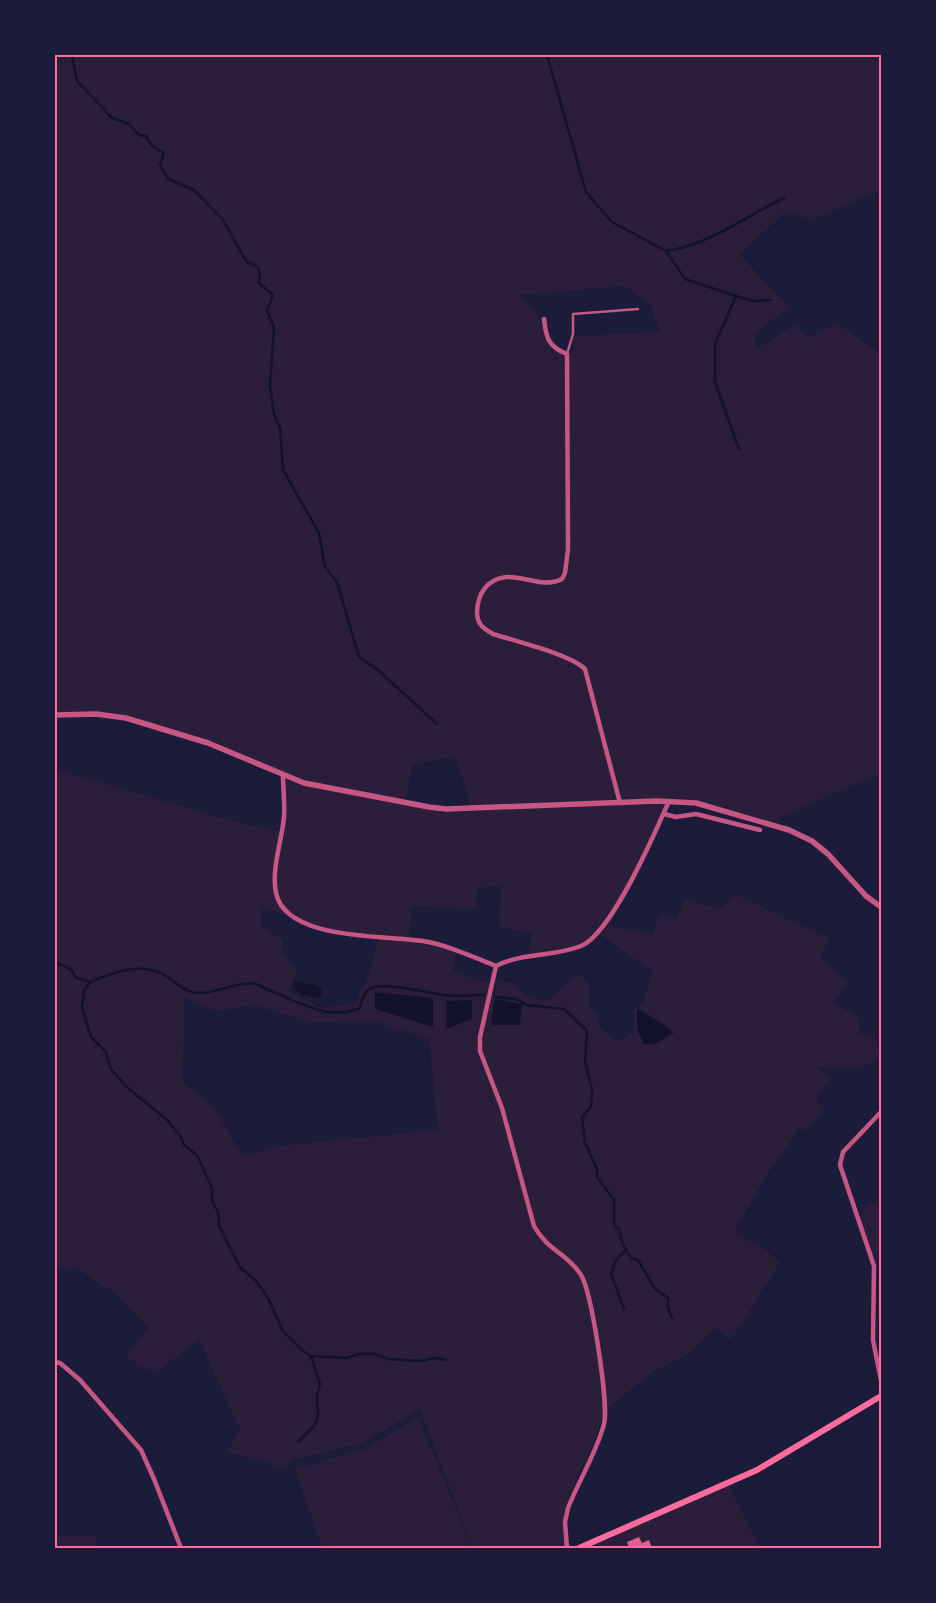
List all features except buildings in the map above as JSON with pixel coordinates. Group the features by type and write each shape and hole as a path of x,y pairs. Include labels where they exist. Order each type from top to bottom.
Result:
{"main road":[{"path":"579,1548 757,1470 881,1396"}],"street":[{"path":"544,319 546,338 555,349 566,354 568,549 566,572 562,578 552,582 517,577 495,580 480,595 477,614 483,628 493,634 566,658 579,664 584,669 620,803"},
{"path":"55,715 96,714 126,718 208,743 319,788 446,809 669,801 696,804 731,812 802,836 828,854 856,886 881,907"},
{"path":"283,775 284,815 275,884 279,902 289,915 304,924 317,927 378,939 425,942 496,966 512,958 582,946 598,933 613,913 669,801"},
{"path":"664,814 676,817 696,814 757,830 753,835"},
{"path":"496,966 480,1038 480,1052 507,1123 534,1226 545,1243 574,1266 586,1284 592,1310 606,1405 603,1427 568,1508 565,1522 567,1548"},
{"path":"881,1112 843,1152 840,1165 874,1266 874,1346 881,1380"},
{"path":"55,1362 60,1363 80,1380 140,1450 152,1473 181,1548"}],"lane":[{"path":"566,354 573,334 573,314 638,309"}],"shaded area":[{"path":"55,55 881,55 881,191 867,195 813,220 785,212 740,255 789,307 753,335 758,348 796,324 807,338 837,323 881,354 881,773 766,823 696,803 669,801 607,924 652,935 660,914 677,919 684,899 719,909 737,895 830,939 820,958 847,982 834,1003 858,1017 860,1033 873,1038 881,1046 881,1064 877,1060 864,1067 816,1067 830,1078 816,1100 825,1109 806,1131 799,1126 798,1131 766,1176 734,1233 765,1249 780,1263 731,1340 716,1328 690,1353 651,1373 611,1406 606,1406 593,1444 569,1497 564,1521 567,1548 473,1548 420,1409 362,1443 293,1460 285,1466 273,1468 271,1464 227,1452 240,1430 199,1339 155,1373 125,1357 148,1328 114,1292 96,1282 76,1267 55,1272 55,769 228,820 281,832 283,775 169,730 97,714 55,715","holes":["624,286 649,303 660,332 573,336 574,352 552,351 540,317 519,295","456,756 471,808 429,807 405,803 412,765","501,886 499,928 532,932 529,956 582,946 598,933 652,971 643,1002 634,1009 634,1032 616,1042 598,1025 598,1014 589,1005 589,985 581,974 571,979 546,1001 527,996 511,983 497,980 494,998 490,998 492,984 453,972 456,951 425,941 409,940 412,906 476,909 478,888","261,906 317,927 378,939 371,970 355,1004 321,1008 288,991 297,971 282,953 283,940 261,926","184,999 217,1011 252,1005 311,1022 373,1021 429,1039 438,1130 277,1146 243,1156 212,1105 183,1083"]},
{"path":"294,981 318,986 322,991 320,997 305,996 293,988"},
{"path":"375,992 433,998 433,1027 375,1009"},
{"path":"495,999 522,1004 520,1025 493,1025 491,1022"},
{"path":"472,1000 472,1019 446,1029 446,1001"},
{"path":"637,1009 651,1016 674,1033 655,1044 644,1044 637,1029"},
{"path":"881,1198 881,1259 871,1256 859,1222 864,1208"},
{"path":"418,1417 472,1548 322,1548 295,1469 367,1448"},
{"path":"728,1484 760,1548 579,1548"},
{"path":"55,1536 95,1536 97,1548 55,1548"}],"waterway":[{"path":"72,55 77,81 112,118 129,124 139,135 146,136 152,146 164,153 160,165 168,179 194,190 223,220 246,261 258,267 260,274 259,283 273,295 267,311 274,327 270,386 274,414 280,428 283,470 319,533 325,567 337,582 359,657 378,670 437,724"},
{"path":"547,55 586,192 612,222 666,251 685,279 736,296 715,344 715,382 739,449"},
{"path":"666,251 697,243 784,198"},
{"path":"736,296 753,301 771,300"},
{"path":"55,962 72,970 75,977 90,982 84,991 82,1008 91,1037 106,1052 111,1069 128,1088 166,1119 180,1135 184,1145 197,1155 212,1188 212,1201 218,1212 219,1225 227,1242 240,1267 257,1282 268,1298 283,1331 303,1351 311,1356 346,1358 359,1354 374,1354 387,1359 421,1361 434,1358 446,1360"},
{"path":"90,982 130,969 150,970 160,973 183,988 195,993 241,984 256,984 312,1008 335,1012 347,1012 360,1008 366,992 378,986 396,987 449,996 484,995"},
{"path":"496,997 516,999 527,1005 564,1009 587,1031 585,1062 592,1089 591,1107 582,1117 585,1143 597,1169 597,1177 614,1200 614,1225 620,1230 625,1248 631,1258 638,1260 655,1289 668,1298 668,1308 672,1318"},
{"path":"624,1309 611,1274 616,1260 626,1250"},
{"path":"298,1442 315,1425 318,1416 317,1395 320,1384 311,1356"}]}
